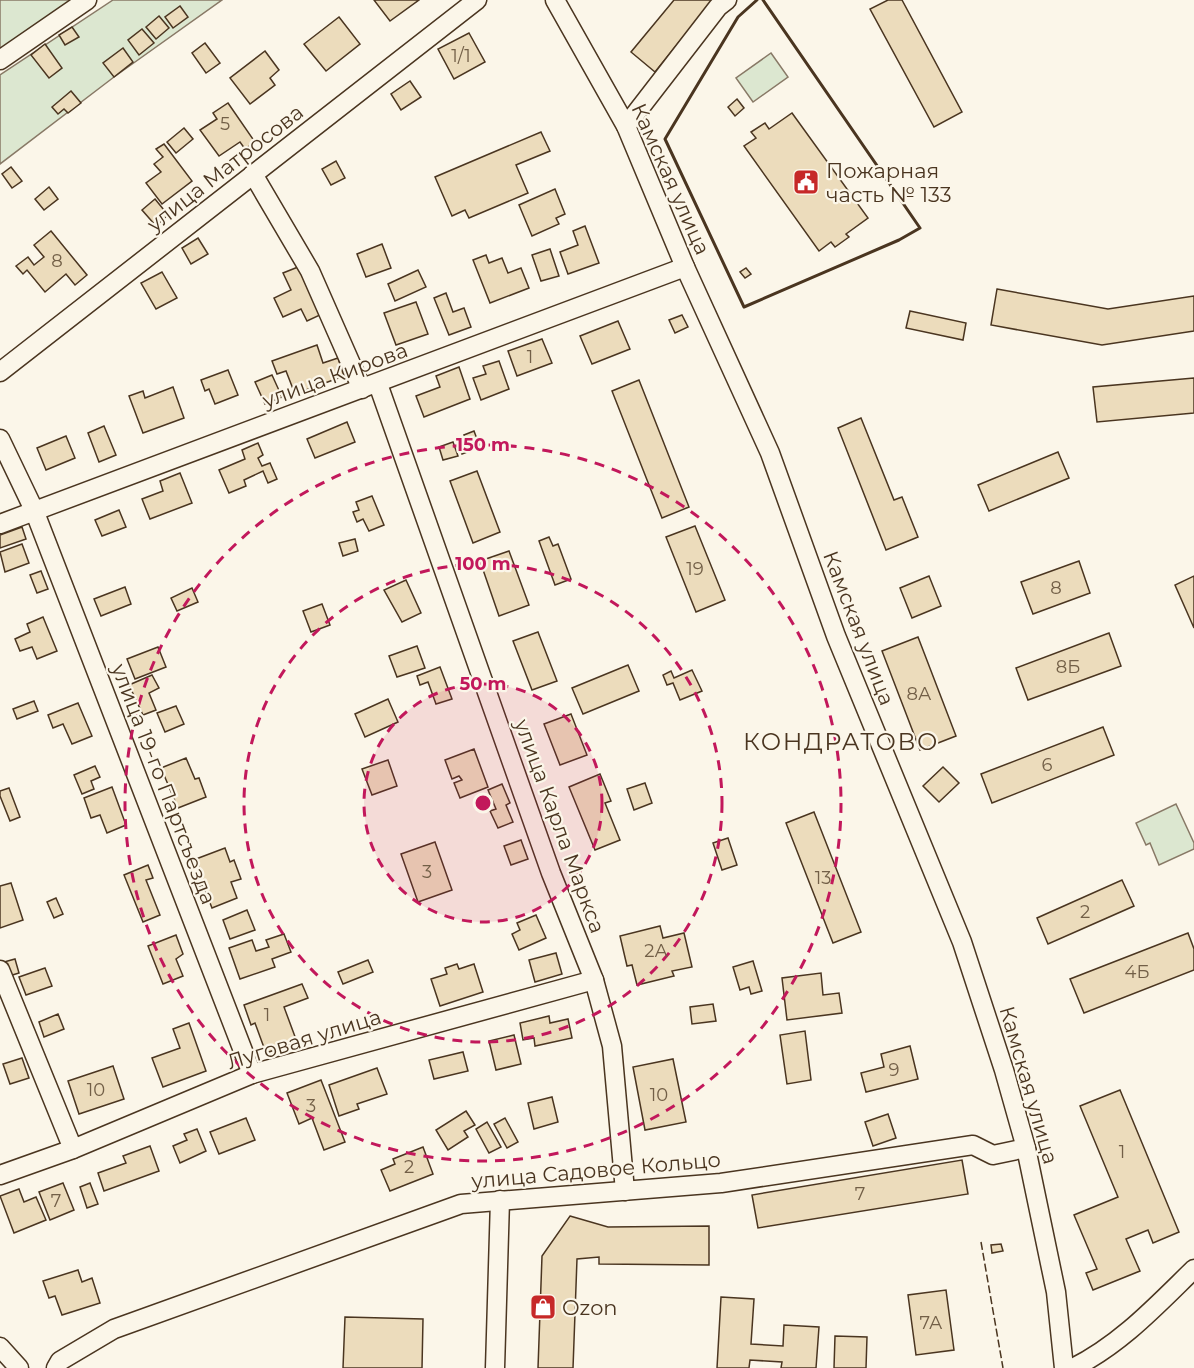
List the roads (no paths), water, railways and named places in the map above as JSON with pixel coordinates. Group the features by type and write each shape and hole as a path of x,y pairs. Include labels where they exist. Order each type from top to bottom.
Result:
{"street":[{"path":"0,60 87,0"},
{"name":"улица Матросова","path":"0,372 477,0"},
{"name":"Камская улица","path":"555,0 626,126 685,267 770,453 836,636 962,942 1004,1070 1026,1149 1056,1292 1064,1368"},
{"path":"626,126 718,8 727,0"},
{"name":"улица Карла Маркса","path":"253,174 310,271 370,386 551,873 594,980 612,1046 625,1191"},
{"name":"улица Кирова","path":"0,524 685,267"},
{"name":"улица 19-го Партсъезда","path":"0,440 33,510 252,1074"},
{"path":"0,970 73,1149"},
{"name":"Луговая улица","path":"0,1176 73,1149 252,1074 594,980"},
{"name":"улица Садовое Кольцо","path":"56,1368 60,1361 114,1329 461,1204 722,1183 972,1145 993,1155 1026,1149"},
{"path":"495,1368 500,1200"},
{"path":"1072,1368 1094,1357 1124,1337 1194,1269"},
{"path":"0,1347 19,1368"}],"place":[{"name":"Пожарная часть № 133","path":"806,182"},
{"name":"Ozon","path":"543,1307"}],"district":[{"name":"КОНДРАТОВО","path":"841,741"}]}
